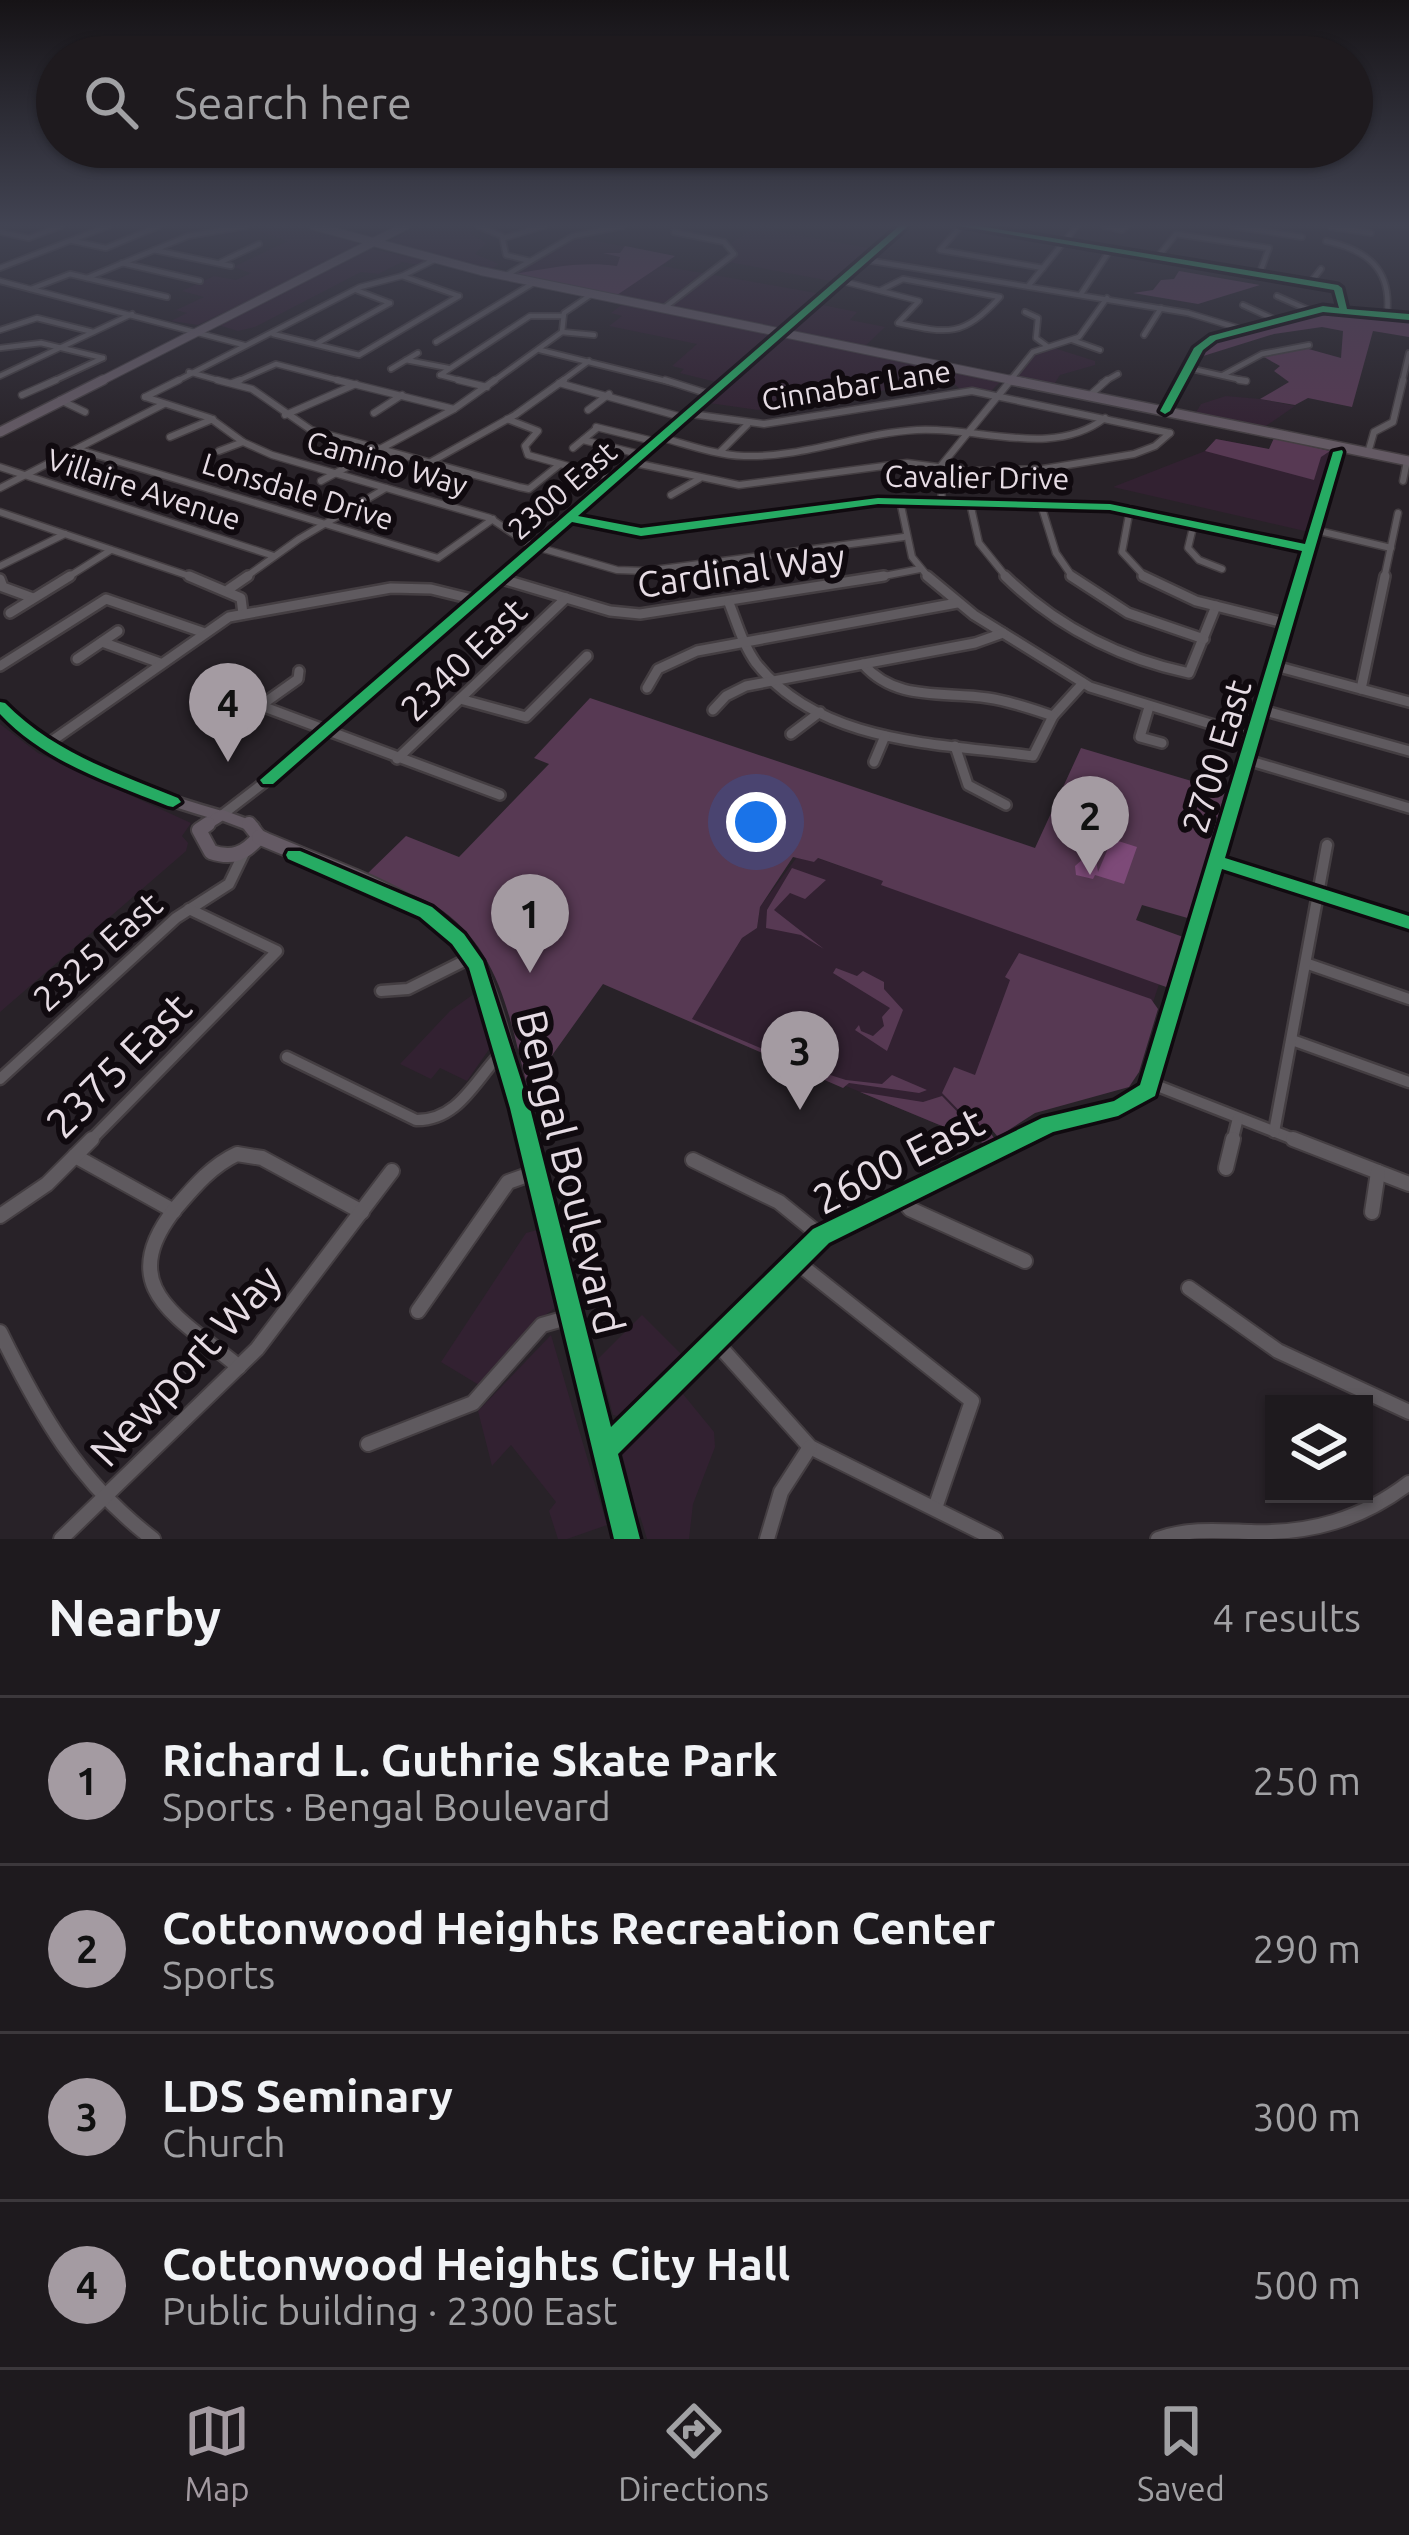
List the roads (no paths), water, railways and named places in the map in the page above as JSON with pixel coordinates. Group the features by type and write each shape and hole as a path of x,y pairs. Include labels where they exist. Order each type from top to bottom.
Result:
{"main road":[{"path":"2,432 263,298"},
{"path":"612,298 1408,461"},
{"path":"0,706 46,745 173,802 245,820 259,837 245,852 226,857 208,848 199,835 201,826 220,815"},
{"path":"173,802 201,826"},
{"name":"Bengal Boulevard","path":"259,837 426,912 472,957 486,986 536,1172 627,1539"},
{"name":"Bengal Boulevard","path":"245,852 294,855"}],"street":[{"path":"67,298 248,346"},
{"path":"189,372 341,298"},
{"path":"316,344 390,303 376,298"},
{"path":"273,334 359,355 456,298"},
{"path":"436,342 510,298"},
{"path":"487,387 440,375 532,315 562,316 587,298"},
{"path":"664,308 677,298"},
{"name":"2300 East","path":"220,815 244,801 324,733 823,298"},
{"path":"908,298 919,301 898,323 948,332 972,328 999,298"},
{"path":"1072,340 1107,298 1241,329"},
{"path":"1281,298 1312,311"},
{"path":"1340,298 1343,308"},
{"path":"1387,314 1390,298"},
{"path":"1243,305 1276,320"},
{"path":"1144,335 1161,308"},
{"path":"1165,411 1202,344 1312,311 1343,308 1409,317"},
{"path":"1025,312 1038,318 1036,338 1047,346"},
{"path":"0,376 132,314"},
{"path":"562,316 562,332"},
{"path":"0,330 37,318 93,332"},
{"path":"321,481 454,409 562,332 594,335"},
{"path":"942,502 940,467 1034,351 1072,340 1100,350"},
{"path":"0,348 35,343 103,358 22,395"},
{"path":"1223,375 1262,354 1309,345"},
{"path":"540,350 652,375 712,395"},
{"path":"391,369 418,353"},
{"path":"1368,453 1372,434 1391,424 1404,393 1409,353"},
{"path":"406,360 448,368"},
{"path":"429,463 507,419 589,361"},
{"path":"232,383 269,364 454,409"},
{"path":"652,375 665,364"},
{"path":"1188,368 1246,381"},
{"path":"189,372 252,389 311,430 529,489 559,465"},
{"name":"Camino Way","path":"189,372 146,397 212,419 243,442 283,458 493,519 538,547 610,568 641,572 904,537"},
{"path":"1089,396 1097,385 1118,374"},
{"name":"Cinnabar Lane","path":"559,383 688,416 747,425 963,392 995,394 1169,433 1141,452 1081,465 976,471 940,467"},
{"path":"284,415 328,400 356,384"},
{"path":"588,410 609,394"},
{"path":"374,413 402,395"},
{"path":"60,400 85,412"},
{"path":"0,488 164,404"},
{"path":"572,448 596,428 752,456 926,429 1002,439 1071,434 1095,428 1105,418"},
{"path":"170,437 212,419"},
{"path":"507,419 538,431 524,446 528,455 616,479"},
{"path":"720,452 747,425"},
{"path":"583,440 643,455"},
{"path":"219,452 243,442"},
{"name":"2700 East","path":"1150,1083 1339,447"},
{"name":"Lonsdale Drive","path":"80,450 438,558 493,519"},
{"path":"269,466 283,458"},
{"path":"1403,481 1408,461"},
{"path":"634,463 699,479 756,485 900,463 940,467"},
{"name":"Villaire Avenue","path":"0,467 274,556"},
{"path":"671,495 699,479"},
{"path":"229,589 386,488"},
{"path":"900,501 904,537 920,569 957,603 1083,683 1253,737"},
{"name":"Cavalier Drive","path":"571,518 641,532 900,501 1041,505 1130,509 1310,550"},
{"path":"426,512 438,503"},
{"path":"970,503 979,543 1005,576 1030,598 1138,660 1189,674 1216,606"},
{"path":"1041,505 1057,553 1075,579 1152,624 1204,639"},
{"path":"1130,509 1122,552 1130,566 1177,594 1288,624"},
{"path":"0,512 229,589 241,598 243,614"},
{"path":"1361,689 1399,512"},
{"path":"0,524 13,516"},
{"path":"1194,523 1188,548 1198,560 1222,569"},
{"path":"1316,530 1391,548"},
{"path":"0,566 65,534"},
{"path":"10,613 111,550"},
{"name":"Cardinal Way","path":"502,578 633,614 920,569"},
{"path":"0,579 3,586 33,598"},
{"path":"46,745 202,632 243,614 391,588 431,589 476,600"},
{"name":"2340 East","path":"397,759 566,598"},
{"path":"0,666 106,599 202,632"},
{"path":"729,602 746,643 773,680 820,712 885,736 1033,756 1053,716 1083,683"},
{"path":"647,688 658,669 678,657 957,603"},
{"path":"77,659 118,632"},
{"path":"713,710 733,691 773,680 974,644 1003,633"},
{"path":"102,642 160,663"},
{"path":"460,699 515,718 530,714 587,656"},
{"path":"862,664 877,681 895,689 986,697 1053,716"},
{"path":"1275,666 1409,702"},
{"path":"260,706 298,679 299,671"},
{"path":"208,686 500,795"},
{"path":"1148,707 1140,737 1162,743"},
{"path":"1262,710 1409,752"},
{"path":"791,734 820,712"},
{"path":"874,762 885,736"},
{"path":"955,746 958,770 968,788 1006,805"},
{"path":"1247,760 1409,808"},
{"path":"244,801 245,820"},
{"path":"1274,1132 1327,845"},
{"path":"237,873 245,852"},
{"path":"226,857 237,873"},
{"path":"1216,861 1409,923"},
{"name":"2325 East","path":"0,1079 189,909 229,884 237,873"},
{"name":"2375 East","path":"0,1216 35,1196 277,951 189,909"},
{"path":"381,991 408,988 472,957"},
{"path":"1307,964 1409,999"},
{"path":"1292,1040 1409,1082"},
{"path":"287,1057 416,1120 433,1122 450,1113 503,1051"},
{"path":"1150,1083 1409,1184"},
{"name":"2600 East","path":"604,1451 821,1236 1049,1124 1129,1104 1150,1083"},
{"path":"1226,1168 1238,1118"},
{"path":"239,1367 167,1306 147,1280 146,1252 174,1211 218,1163 246,1154 362,1212"},
{"path":"75,1156 174,1211"},
{"path":"693,1160 779,1202 821,1236"},
{"name":"Newport Way","path":"61,1539 239,1367 392,1171"},
{"path":"418,1311 508,1182 536,1172"},
{"path":"1372,1212 1378,1172"},
{"path":"900,1196 910,1209 1025,1261"},
{"path":"794,1260 972,1400 935,1508"},
{"path":"1189,1288 1277,1352 1409,1412"},
{"path":"368,1444 473,1403 542,1325 570,1316"},
{"path":"0,1332 57,1446 102,1501 153,1539"},
{"path":"715,1340 778,1417 810,1447 995,1539"},
{"path":"767,1539 781,1492 810,1447"},
{"path":"1158,1539 1208,1528 1286,1533 1325,1528 1361,1516 1409,1483"}],"place":[{"name":"Cottonwood Heights City Hall","path":"228,762"},
{"name":"Cottonwood Heights Recreation Center","path":"1090,875"},
{"name":"Richard L. Guthrie Skate Park","path":"530,973"},
{"name":"LDS Seminary","path":"800,1110"}]}
